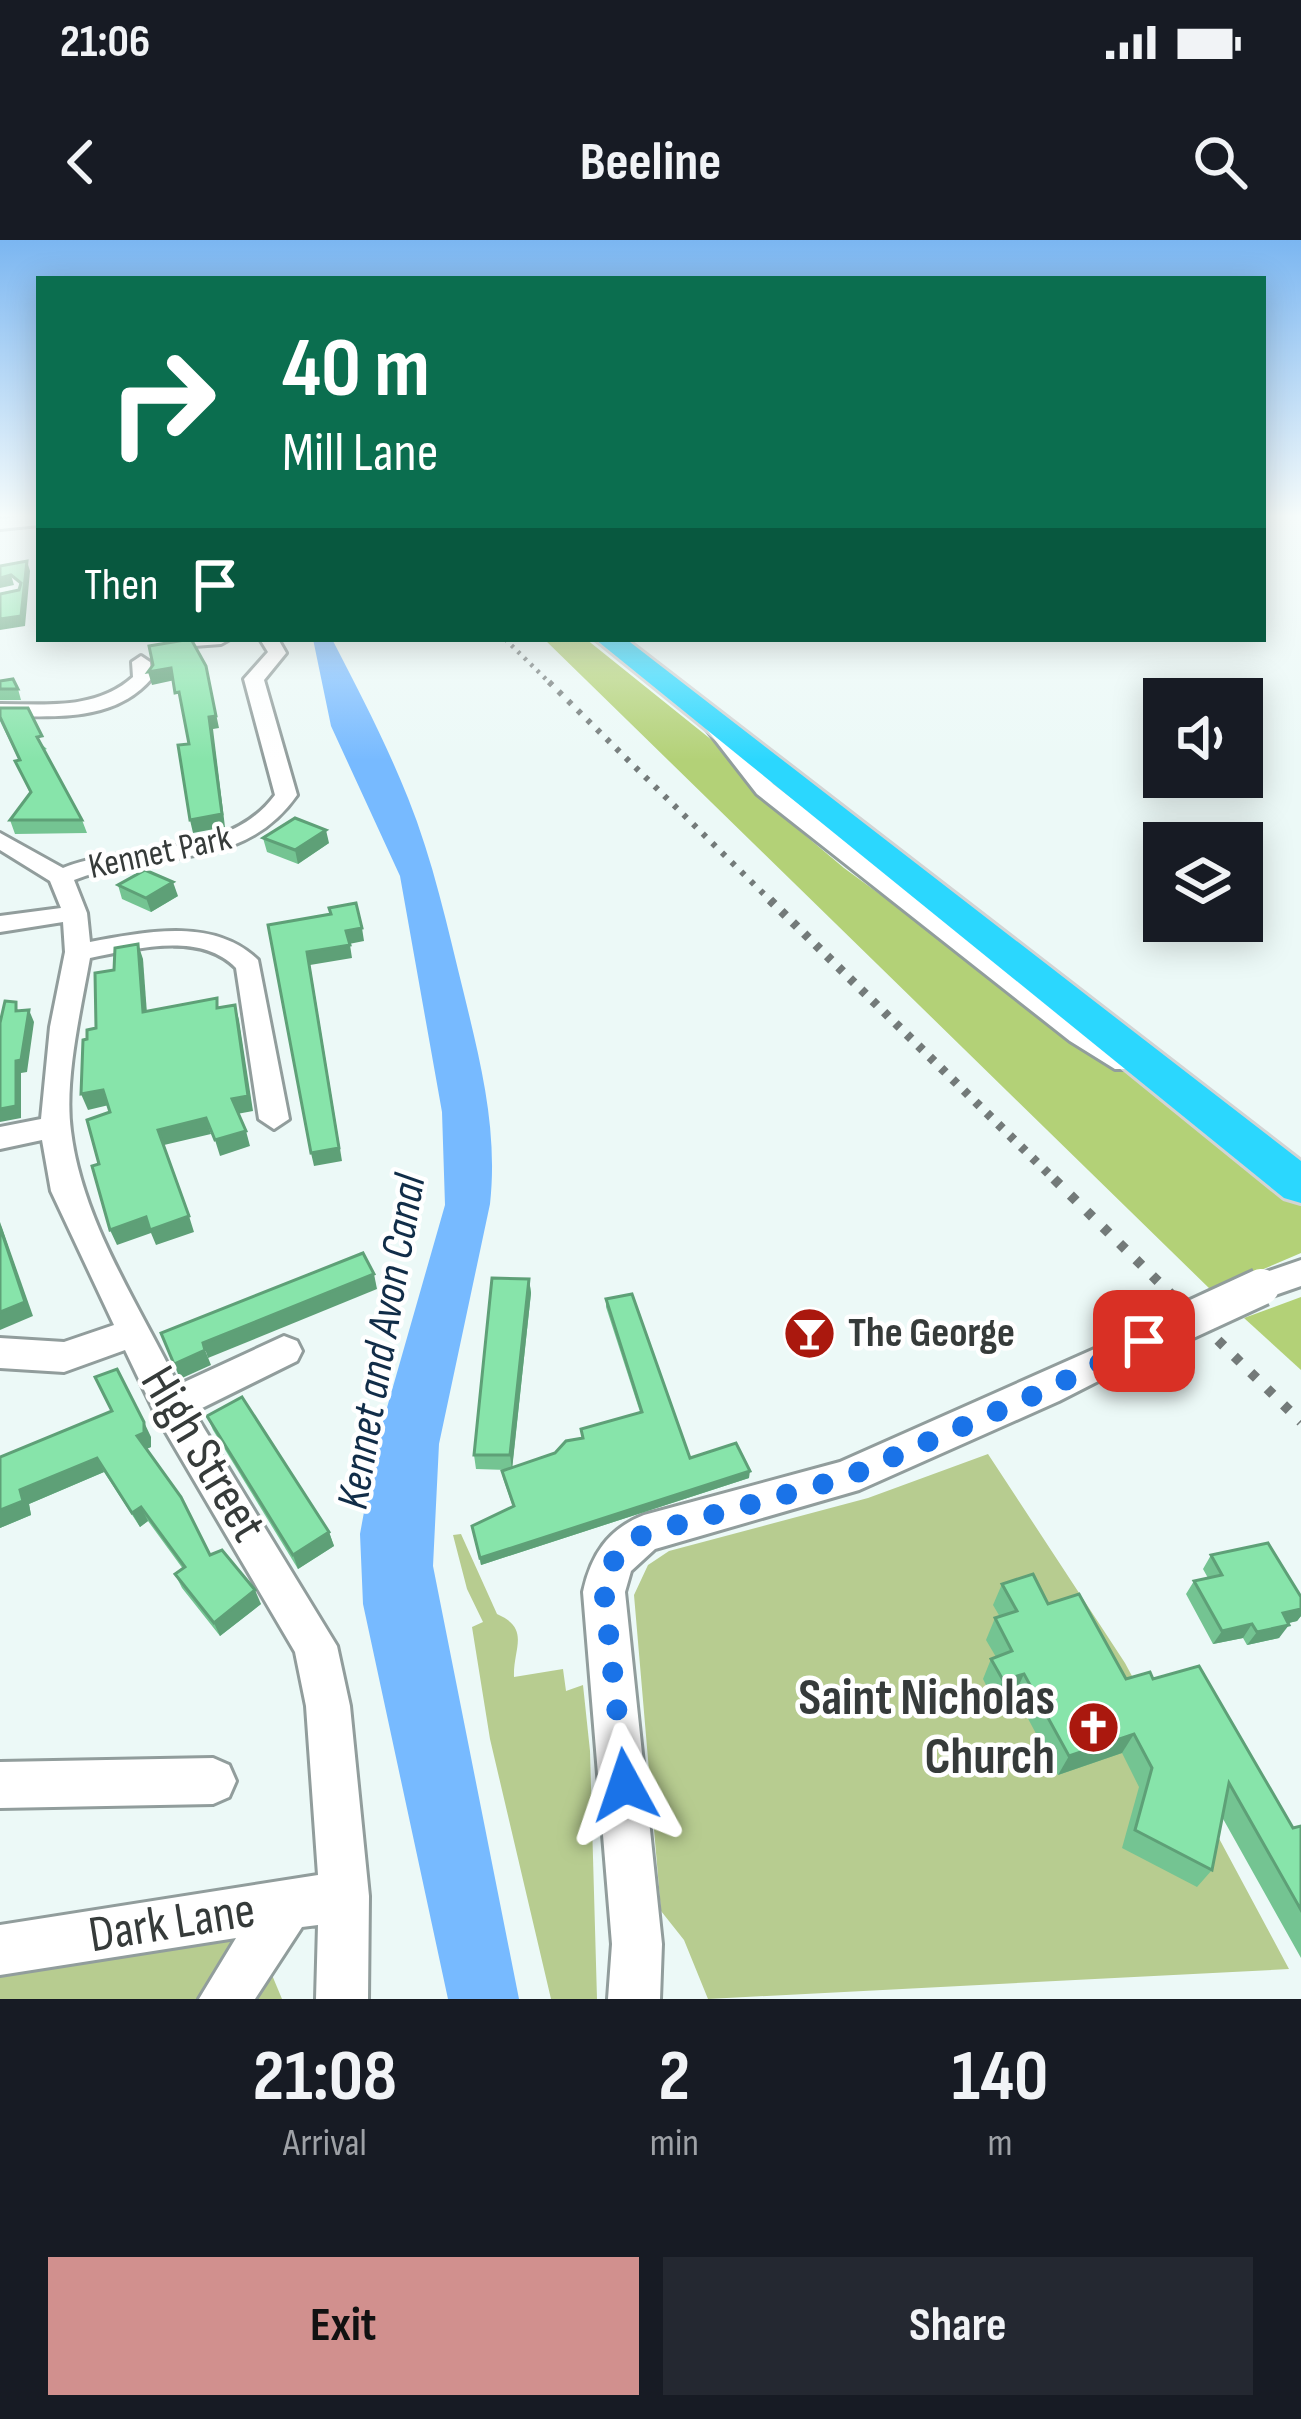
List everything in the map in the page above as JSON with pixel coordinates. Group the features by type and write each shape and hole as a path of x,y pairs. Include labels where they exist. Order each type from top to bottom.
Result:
{"highway":[{"path":"613,642 1301,1186"},
{"path":"643,642 1301,1145"}],"street":[{"name":"Kennet Park","path":"61,877 132,856 200,850 239,838 274,817 286,795 254,679 277,653 271,642"},
{"path":"0,710 73,710 111,701 143,678 140,662"},
{"path":"0,840 61,877 77,932"},
{"path":"0,924 223,944 241,954 249,966 274,1119"},
{"name":"High Street","path":"77,932 56,1127 67,1191 170,1406 315,1646 328,1706 344,1896 342,1999"},
{"path":"0,1138 56,1127"},
{"path":"634,1999 637,1944 604,1592 608,1565 620,1549 644,1534 845,1478 1046,1390 1261,1287 1301,1273"},
{"path":"0,1353 64,1357 133,1333"},
{"path":"170,1406 284,1351"},
{"path":"0,1785 213,1781"},
{"name":"Dark Lane","path":"0,1950 344,1896"},
{"path":"225,1999 288,1905"}],"green space":[{"path":"547,642 590,642 718,745 756,794 844,868 1052,1020 1200,1120 1301,1203 1301,1253 1212,1291"},
{"path":"1301,1297 1301,1370 1244,1318"},
{"path":"988,1454 1125,1663 1289,1969 708,1999 684,1940 661,1911 634,1595 648,1565 669,1551 868,1498"},
{"path":"461,1534 497,1614 517,1633 514,1677 563,1669 566,1691 583,1685 590,1751 597,1999 551,1999 490,1739 472,1627 483,1622 467,1589 453,1535"},
{"path":"210,1926 272,1975 282,1999 0,1999 0,1953"}],"water":[{"path":"314,642 334,642 417,822 446,920 486,1098 492,1150 490,1204 439,1444 433,1566 519,1999 448,1999 363,1604 360,1534 376,1446 445,1205 442,1112 400,876 331,726"}],"building":[{"path":"0,596 23,596 21,616 0,619"},
{"path":"193,642 206,666 216,716 209,717 222,814 190,820 178,745 189,744 179,692 175,693 171,668 148,672 153,665 149,646"},
{"path":"13,679 18,689 0,689 0,681"},
{"path":"0,708 28,708 42,736 37,737 82,820 10,820 31,792 15,761 20,760"},
{"path":"295,818 326,830 295,850 263,838"},
{"path":"145,870 173,882 146,898 118,885"},
{"path":"356,903 362,928 346,931 350,945 307,952 339,1148 311,1153 268,925 331,914 329,908"},
{"path":"138,944 143,1012 217,998 217,1008 235,1005 248,1096 232,1099 246,1131 215,1140 206,1118 158,1130 189,1216 150,1230 146,1217 110,1230 92,1166 99,1164 87,1120 110,1112 103,1090 81,1094 83,1040 87,1030 96,1028 95,973 114,970 115,948"},
{"path":"5,1001 16,1002 16,1011 29,1010 21,1060 16,1061 16,1106 0,1109 0,1023"},
{"path":"0,1227 25,1302 0,1312"},
{"path":"363,1253 374,1274 203,1343 205,1350 174,1364 161,1333"},
{"path":"492,1278 529,1279 510,1455 474,1455"},
{"path":"632,1294 690,1458 736,1443 750,1471 480,1558 472,1526 514,1506 502,1471 555,1453 566,1441 583,1438 581,1429 642,1412 606,1299"},
{"path":"117,1369 144,1422 144,1433 137,1436 181,1497 210,1555 222,1550 255,1590 214,1623 175,1574 185,1567 141,1507 132,1513 97,1458 20,1490 23,1501 0,1510 0,1457 112,1411 95,1377"},
{"path":"242,1397 329,1532 293,1555 207,1416"},
{"path":"1268,1543 1301,1597 1301,1609 1283,1613 1289,1625 1257,1632 1252,1624 1222,1631 1194,1581 1222,1575 1211,1555"},
{"path":"1033,1574 1048,1604 1079,1594 1126,1679 1150,1672 1153,1679 1199,1666 1293,1828 1301,1826 1301,1910 1229,1783 1212,1870 1135,1830 1152,1768 1134,1734 1069,1756 1024,1674 1003,1680 991,1659 1012,1651 995,1618 1017,1611 1002,1584"}],"railway":[{"path":"508,642 552,685"},
{"path":"549,682 773,903"},
{"path":"770,900 1057,1182"},
{"path":"1054,1179 1301,1422"}],"place":[{"name":"The George","path":"809,1333"},
{"name":"Saint Nicholas Church","path":"1094,1727"}],"route":[{"path":"625,1785 604,1592 608,1565 620,1549 644,1534 845,1478 1046,1390 1144,1341"}],"water label":[{"name":"Kennet and Avon Canal","path":"382,1342"}]}
